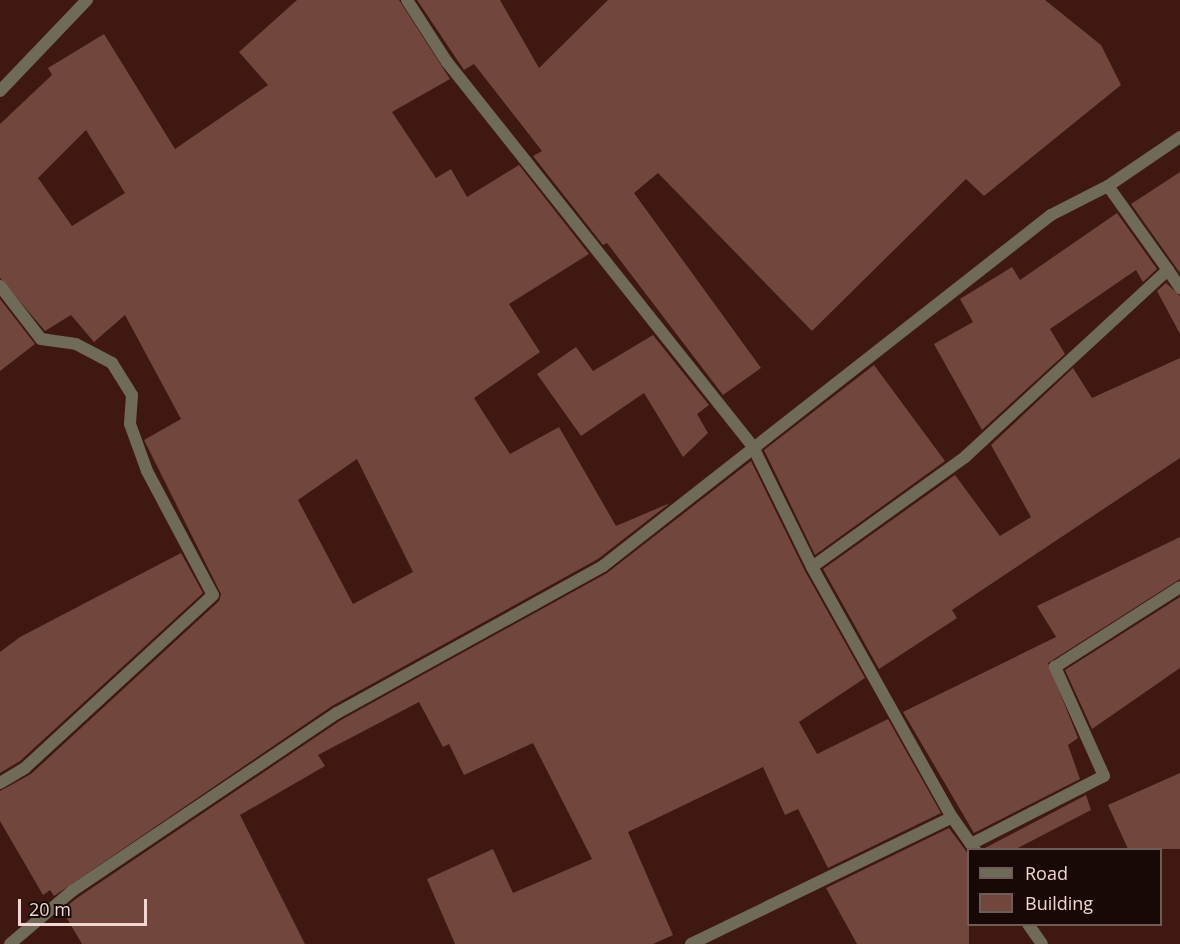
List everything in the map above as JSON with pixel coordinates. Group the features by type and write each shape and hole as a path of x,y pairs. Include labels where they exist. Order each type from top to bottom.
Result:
{"street":[{"path":"0,91 87,0"},
{"path":"407,0 447,62 753,447 812,567 952,817 973,847 1104,776 1055,667 1180,587"},
{"path":"10,944 72,891 337,713 603,566 1051,215 1108,186 1180,137"},
{"path":"1108,186 1180,288"},
{"path":"812,567 965,457 1168,270"},
{"path":"0,286 41,339 76,345 112,363 132,395 130,424 147,471 213,595 24,768 0,783"},
{"path":"691,944 952,817"},
{"path":"1029,926 1042,944"}],"building":[{"path":"297,0 399,0 450,79 392,112 436,178 451,169 467,197 519,165 589,254 509,304 540,352 474,398 510,454 559,427 616,526 670,503 598,559 332,706 54,896 50,890 43,895 0,821 0,791 31,774 219,601 221,594 144,440 181,419 125,315 94,342 71,315 45,331 0,278 0,124 52,75 48,68 104,34 175,149 268,85 239,52","holes":["86,130 125,193 72,226 38,178","357,459 413,572 353,604 298,500"]},
{"path":"417,0 500,0 539,68 608,0 1045,0 1101,45 1121,85 984,196 966,179 812,331 658,173 634,193 761,368 723,395 607,243 603,245 533,156 542,151 474,64 464,70"},
{"path":"1180,172 1180,273 1131,204"},
{"path":"1117,213 1157,269 1143,282 1136,270 1050,329 1065,354 982,430 934,344 973,322 960,299 1012,267 1020,280"},
{"path":"1166,283 1180,296 1180,334 1157,291"},
{"path":"0,299 35,344 0,371"},
{"path":"653,335 709,405 697,414 708,433 683,457 644,393 581,436 537,374 576,347 593,371"},
{"path":"1180,358 1180,458 952,610 957,618 879,669 823,569 955,475 1000,536 1031,517 991,445 1073,368 1092,398"},
{"path":"874,365 945,461 815,555 764,450"},
{"path":"751,461 805,571 865,678 799,722 817,754 888,719 941,813 828,868 798,809 785,815 763,767 628,832 673,935 653,944 455,944 427,879 493,849 513,893 592,859 533,743 464,775 449,744 443,747 419,702 318,755 325,766 240,815 305,944 82,944 62,910 77,898 341,720 607,573"},
{"path":"1180,537 1180,579 1048,663 1078,738 1068,745 1080,779 974,833 903,712 1056,637 1037,606"},
{"path":"181,553 203,593 20,761 0,773 0,652 20,637"},
{"path":"1180,597 1180,668 1092,729 1065,670"},
{"path":"1180,773 1180,849 1128,848 1108,805"},
{"path":"1086,795 1091,810 1018,848 985,848"},
{"path":"949,828 967,852 969,944 857,944 826,888"}]}
